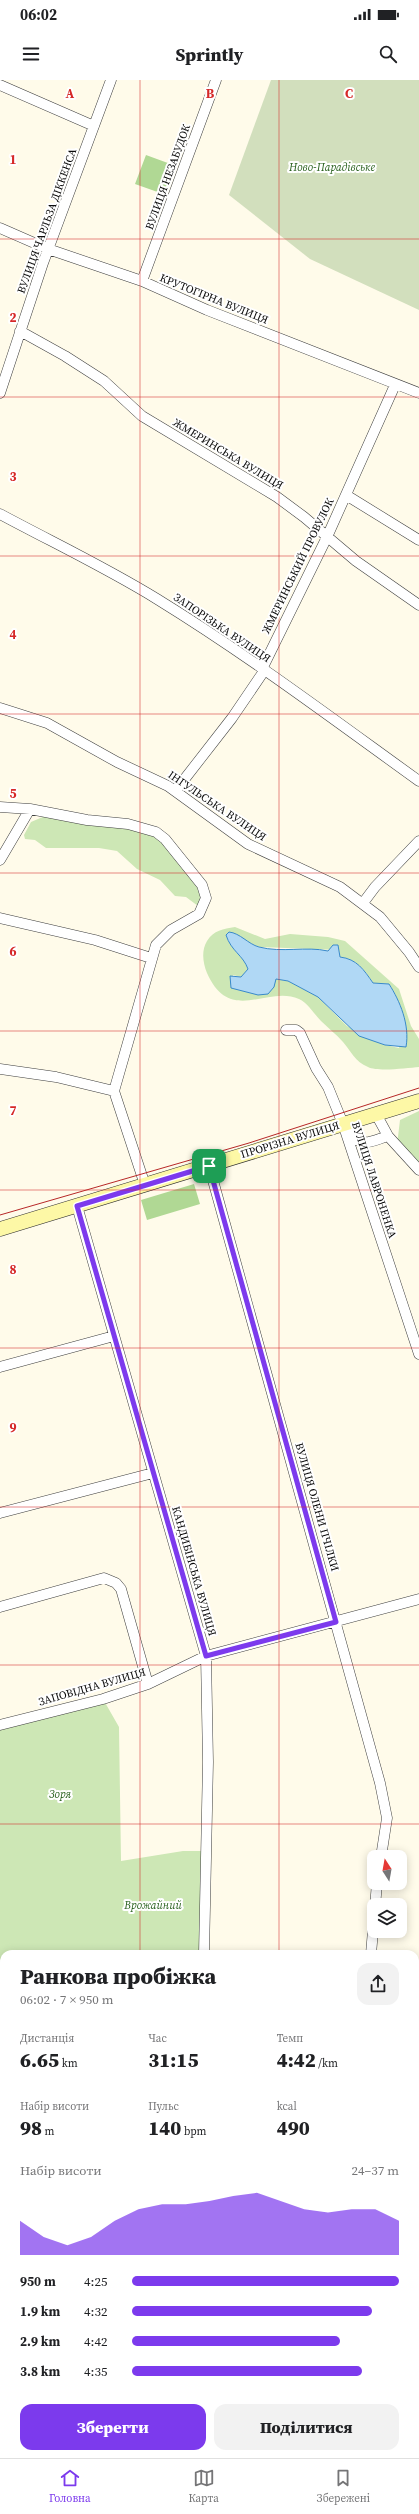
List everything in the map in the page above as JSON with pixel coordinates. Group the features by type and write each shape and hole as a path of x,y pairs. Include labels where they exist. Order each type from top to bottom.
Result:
{"main road":[{"name":"ПРОРІЗНА ВУЛИЦЯ","path":"0,1229 419,1101"}],"street":[{"name":"ВУЛИЦЯ ЧАРЛЬЗА ДІККЕНСА","path":"0,390 48,249 111,80"},
{"name":"ВУЛИЦЯ НЕЗАБУДОК","path":"142,281 216,80"},
{"path":"0,84 94,126"},
{"name":"КРУТОГІРНА ВУЛИЦЯ","path":"0,228 48,249 142,281 207,310 395,385 419,393"},
{"name":"ЖМЕРИНСЬКА ВУЛИЦЯ","path":"20,331 87,370 104,382 142,416 277,497 356,561 419,605"},
{"name":"ЖМЕРИНСЬКИЙ ПРОВУЛОК","path":"176,790 232,718 263,670 327,537 395,385"},
{"name":"ЖМЕРИНСЬКИЙ ПРОВУЛОК","path":"346,495 419,540"},
{"name":"ЗАПОРІЗЬКА ВУЛИЦЯ","path":"0,514 155,598 219,638 419,781"},
{"name":"ІНГУЛЬСЬКА ВУЛИЦЯ","path":"0,708 47,723 116,762 176,790 248,844 264,853 326,879 363,903 389,926 419,967"},
{"path":"0,807 30,809 145,828 165,839 190,868 206,894 203,908 198,914 162,937 156,945 151,958 114,1091 145,1185"},
{"path":"0,860 30,809"},
{"path":"363,903 375,887 419,841"},
{"path":"0,918 95,940 151,958"},
{"name":"ВУЛИЦЯ ЛАВРОНЕНКА","path":"286,1030 296,1030 300,1033 316,1068 328,1087 343,1124 419,1354"},
{"path":"0,1069 56,1076 114,1091"},
{"path":"376,1114 388,1136 419,1170"},
{"path":"343,1124 358,1142 366,1144 388,1136"},
{"name":"ВУЛИЦЯ ОЛЕНИ ПЧІЛКИ","path":"209,1166 336,1622 384,1804 387,1827 382,1850"},
{"name":"КАНДИБІНСЬКА ВУЛИЦЯ","path":"77,1206 206,1656 208,1762 204,1950"},
{"path":"0,1367 114,1336"},
{"path":"0,1513 154,1472"},
{"path":"0,1607 104,1578 111,1580 120,1589 148,1684"},
{"name":"ЗАПОВІДНА ВУЛИЦЯ","path":"0,1725 103,1698 148,1684 206,1656 419,1599"},
{"path":"371,1950 376,1890"}],"green space":[{"name":"Ново-Парадівське","path":"271,80 419,80 419,310 310,259 229,195"},
{"path":"146,155 176,166 166,195 135,184"},
{"path":"45,816 139,830 159,839 197,882 203,900 198,906 186,897 175,896 160,880 137,869 117,851 99,848 46,848 35,840 25,839 24,835 31,822"},
{"path":"235,927 265,939 290,934 328,937 345,941 399,989 411,1026 419,1039 419,1067 378,1069 364,1065 356,1059 338,1036 299,999 287,996 274,996 250,1000 238,1000 227,997 216,988 207,973 204,965 203,953 207,941 213,934 223,929","holes":["226,935 260,947 339,950 340,957 350,960 360,966 373,983 389,984 398,1000 402,1014 403,1022 399,1048 385,1045 347,1026 318,997 288,981 276,979 231,988 233,975 241,977 248,969 246,964 231,945"]},
{"path":"419,1111 419,1170 397,1145 400,1120"},
{"path":"194,1184 200,1204 147,1220 141,1200"},
{"path":"103,1699 119,1727 121,1861 183,1851 205,1851 204,1950 0,1950 0,1725"}],"water":[{"path":"229,932 237,934 255,946 268,949 311,949 328,951 333,945 338,945 340,957 351,960 360,966 373,983 389,984 397,998 403,1014 407,1030 406,1047 385,1045 359,1036 318,997 288,981 276,979 274,987 268,994 258,995 231,988 230,976 241,977 248,969 228,940 226,935"}],"tram line":[{"path":"0,1215 249,1143 419,1088"}],"route":[{"path":"209,1166 336,1622 206,1656 77,1206 209,1166"}],"park label":[{"name":"Зоря","path":"60,1794"},
{"name":"Врожайний","path":"153,1905"}]}
